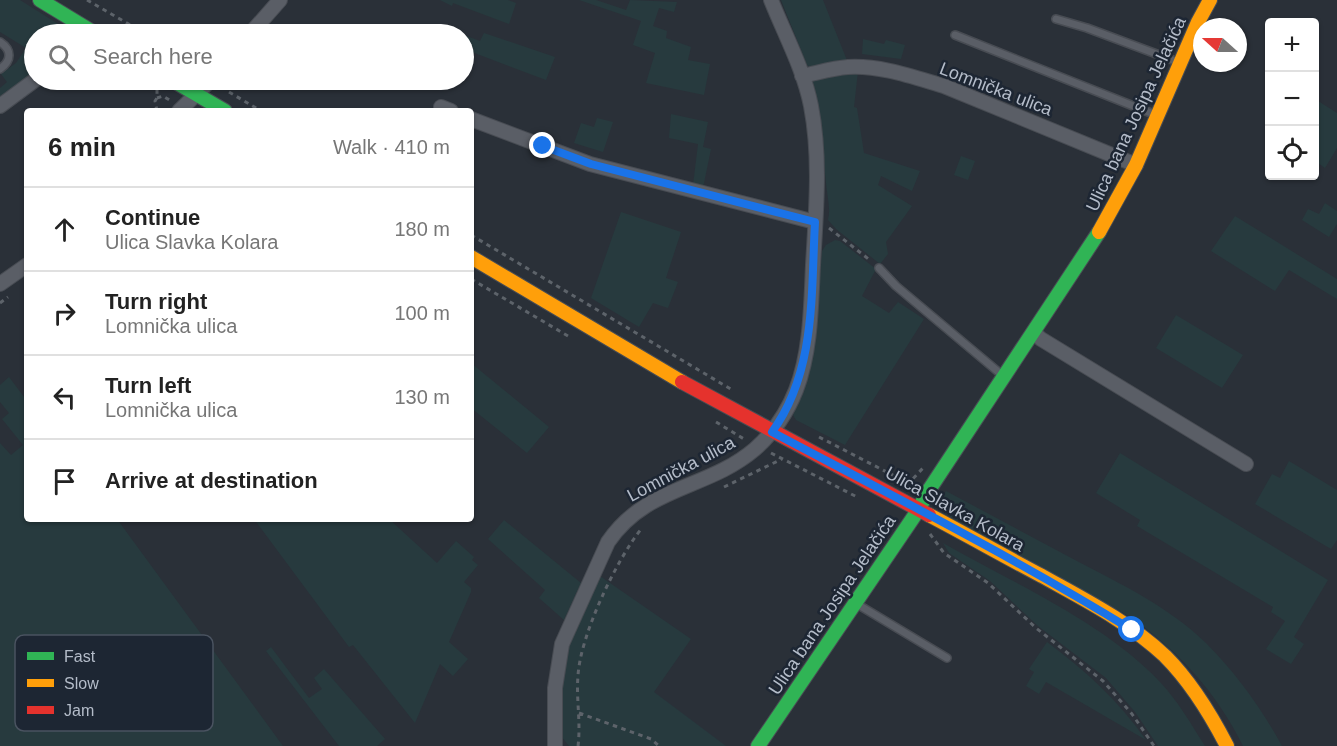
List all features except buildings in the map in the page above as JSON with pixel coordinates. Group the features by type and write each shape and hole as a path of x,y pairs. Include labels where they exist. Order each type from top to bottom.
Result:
{"main road":[{"path":"40,0 78,24"},
{"name":"Ulica bana Josipa Jelačića","path":"1200,18 1210,0"},
{"name":"Ulica bana Josipa Jelačića","path":"758,746 919,509 927,493 1107,220 1136,165 1193,34"},
{"path":"188,90 220,108"},
{"name":"Ulica Slavka Kolara","path":"474,259 772,432 919,509 1099,609 1154,646 1177,668 1195,691 1227,746"}],"street":[{"path":"259,24 280,0"},
{"name":"Lomnička ulica","path":"555,746 555,688 562,644 601,554 616,530 646,504 737,462 758,446 772,432 790,403 802,369 810,317 815,220 814,125 808,91 771,0"},
{"path":"1199,18 1202,0"},
{"name":"Lomnička ulica","path":"802,76 845,67 894,72 971,97 1136,165"},
{"path":"0,106 24,88"},
{"path":"182,108 200,90"},
{"path":"474,120 591,164 815,220"},
{"path":"0,284 24,267"},
{"path":"1034,333 1246,464"}],"lane":[{"path":"1056,19 1087,28 1181,63"},
{"path":"955,34 1158,116"},
{"path":"0,42 7,47 9,52 7,63 0,69"},
{"path":"879,268 896,286 1004,376"},
{"path":"856,603 947,658"}],"path":[{"path":"87,0 129,24"},
{"path":"156,108 157,90"},
{"path":"228,92 256,108"},
{"path":"815,220 879,268"},
{"path":"474,237 740,395"},
{"path":"815,435 907,485 930,461"},
{"path":"768,452 862,499"},
{"path":"718,489 782,459"},
{"path":"578,746 579,662 624,552 648,522"},
{"path":"923,530 943,540"},
{"path":"929,532 944,553 988,584 1035,628 1103,681 1132,714 1154,746"},
{"path":"579,713 651,739 659,746"}],"green space":[{"path":"0,0 20,0 58,24 24,24 24,47 0,32"},
{"path":"440,0 508,0 516,3 509,24"},
{"path":"579,0 596,0 626,10 630,0 677,2 674,12 659,8 653,26 667,31 666,38 691,47 688,60 710,64 704,95 646,83 655,53 633,45 641,21"},
{"path":"781,0 823,0 848,63 811,68 807,65"},
{"path":"484,33 555,57 546,80 474,53 474,39 480,41"},
{"path":"863,39 884,44 886,40 905,45 901,59 862,54"},
{"path":"24,51 24,83 0,101 0,88 7,82 1,74 16,63"},
{"path":"858,71 854,107 857,108 864,153 920,171 912,191 881,176 878,185 912,206 886,242 888,254 880,264 828,220 829,206 812,78"},
{"path":"1319,102 1337,113 1337,148 1325,168 1319,164"},
{"path":"671,114 708,122 703,147 711,149 703,188 693,185 698,144 669,138"},
{"path":"597,118 613,122 603,152 574,143 581,123 594,127"},
{"path":"961,156 975,161 968,180 954,175"},
{"path":"1325,203 1337,211 1337,224 1329,237 1302,220 1308,209 1319,214"},
{"path":"621,212 681,232 666,278 678,282 668,308 653,303 639,327 591,298"},
{"path":"1235,216 1337,279 1337,299 1289,270 1275,291 1211,251"},
{"path":"835,240 840,241 876,269 862,296 889,313 898,302 924,319 845,445 796,420 793,415 804,391 813,353 822,251 826,245"},
{"path":"1176,315 1243,355 1222,388 1156,348"},
{"path":"474,365 549,427 527,453 474,410"},
{"path":"9,377 24,397 24,522 119,522 202,635 15,635 15,731 213,731 213,650 283,746 0,746 0,443 11,455 23,445 2,419 9,413 0,402 0,385"},
{"path":"1120,453 1328,580 1294,637 1304,644 1291,664 1266,649 1285,621 1271,612 1273,607 1137,526 1140,520 1096,493"},
{"path":"1289,461 1337,490 1337,540 1331,549 1255,504 1272,474 1280,478"},
{"path":"946,491 1127,587 1192,630 1238,679 1282,746 1243,746 1221,708 1195,674 1148,630 1130,617 943,513 938,501"},
{"path":"504,520 581,583 564,620 539,598 545,590 488,539"},
{"path":"256,522 392,522 437,563 456,541 474,557 472,560 478,565 464,582 471,588 471,592 449,642 468,659 453,676 440,664 415,723 353,645 349,647"},
{"path":"943,543 1057,605 1113,641 1167,689 1205,746 1158,746 1135,712 1106,678 1038,626 990,581 949,553"},
{"path":"597,574 691,639 654,692 726,746 569,746 561,736 560,711 564,657"},
{"path":"1047,642 1101,687 1146,740 1046,682 1039,694 1026,686 1034,672 1029,669"},
{"path":"271,647 309,698 322,689 314,678 324,669 385,739 377,746 339,746 266,651"}],"traffic: fast":[{"path":"40,0 80,24"},
{"path":"189,90 220,108"},
{"path":"758,746 919,509 927,493 1099,232"}],"traffic: slow":[{"path":"1099,232 1136,165 1198,22 1210,0"},
{"path":"474,259 682,382"},
{"path":"929,515 1090,603 1137,633 1165,656 1192,687 1227,746"}],"traffic: jam":[{"path":"682,382 929,515"}],"route":[{"path":"543,146 591,164 815,222 810,317 802,369 790,403 772,432 899,498 1099,609 1132,630"}]}
